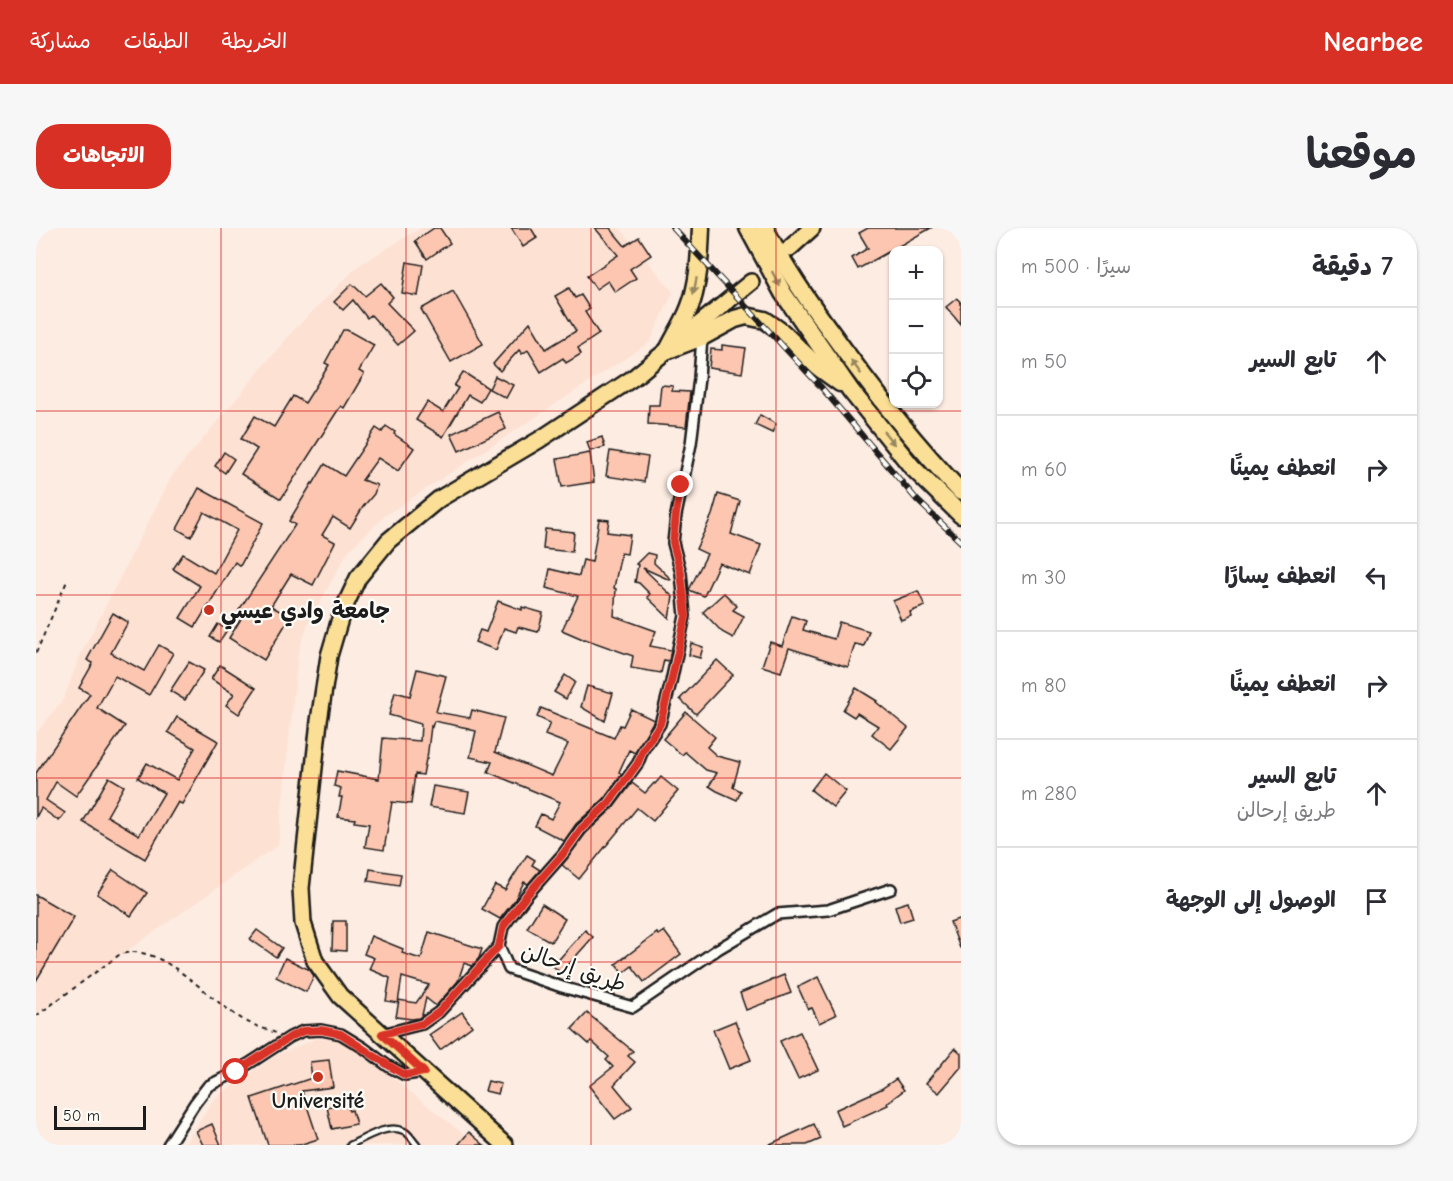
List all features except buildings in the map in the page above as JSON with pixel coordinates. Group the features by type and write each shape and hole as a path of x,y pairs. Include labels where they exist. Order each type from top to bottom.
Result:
{"highway":[{"path":"668,350 687,314 695,291 701,228"},
{"path":"748,228 783,293 851,391 912,467 961,515"},
{"path":"765,228 796,282 866,381 928,458 961,492"},
{"path":"668,350 702,337 735,319 746,316 765,320 782,332 818,367 851,391"}],"main road":[{"path":"790,248 812,228"},
{"path":"504,1145 340,996 315,961 303,922 301,888 319,721 329,656 342,612 358,578 388,541 439,499 539,440 633,378 751,282"}],"street":[{"name":"طريق إرحالن","path":"702,337 691,444 676,514 673,543 681,573 686,616 660,724 643,750 638,763 609,803 581,829 503,927 499,946 509,969 633,1007 718,949 777,914 828,910 891,889"},
{"path":"382,1034 422,1024 439,1012 499,946"},
{"path":"168,1145 208,1086 236,1072 303,1031 321,1030 341,1034 405,1075 424,1072"}],"lane":[{"path":"350,1145 393,1128 406,1131 417,1145"}],"path":[{"path":"36,653 67,581"},
{"path":"36,1016 119,955 130,952 143,953 160,960 184,975 242,1019 290,1037"}],"shaded area":[{"name":"جامعة وادي عيسي","path":"421,228 620,228 673,292 650,342 386,515 348,551 307,626 298,653 278,845 36,1015 36,734 64,698 79,658 172,476 293,331 358,266"},
{"name":"Université","path":"315,1039 345,1040 477,1145 184,1145 214,1099 277,1055"}],"railway":[{"path":"673,228 821,387 917,500 961,542"}],"place":[{"name":"جامعة وادي عيسي","path":"209,610"},
{"name":"Université","path":"318,1077"}],"route":[{"path":"236,1072 290,1037 303,1031 321,1030 341,1034 405,1075 424,1072 382,1034 422,1024 439,1012 499,946 503,927 581,829 609,803 638,763 643,750 660,724 686,616 681,573 673,543 681,485"}]}
